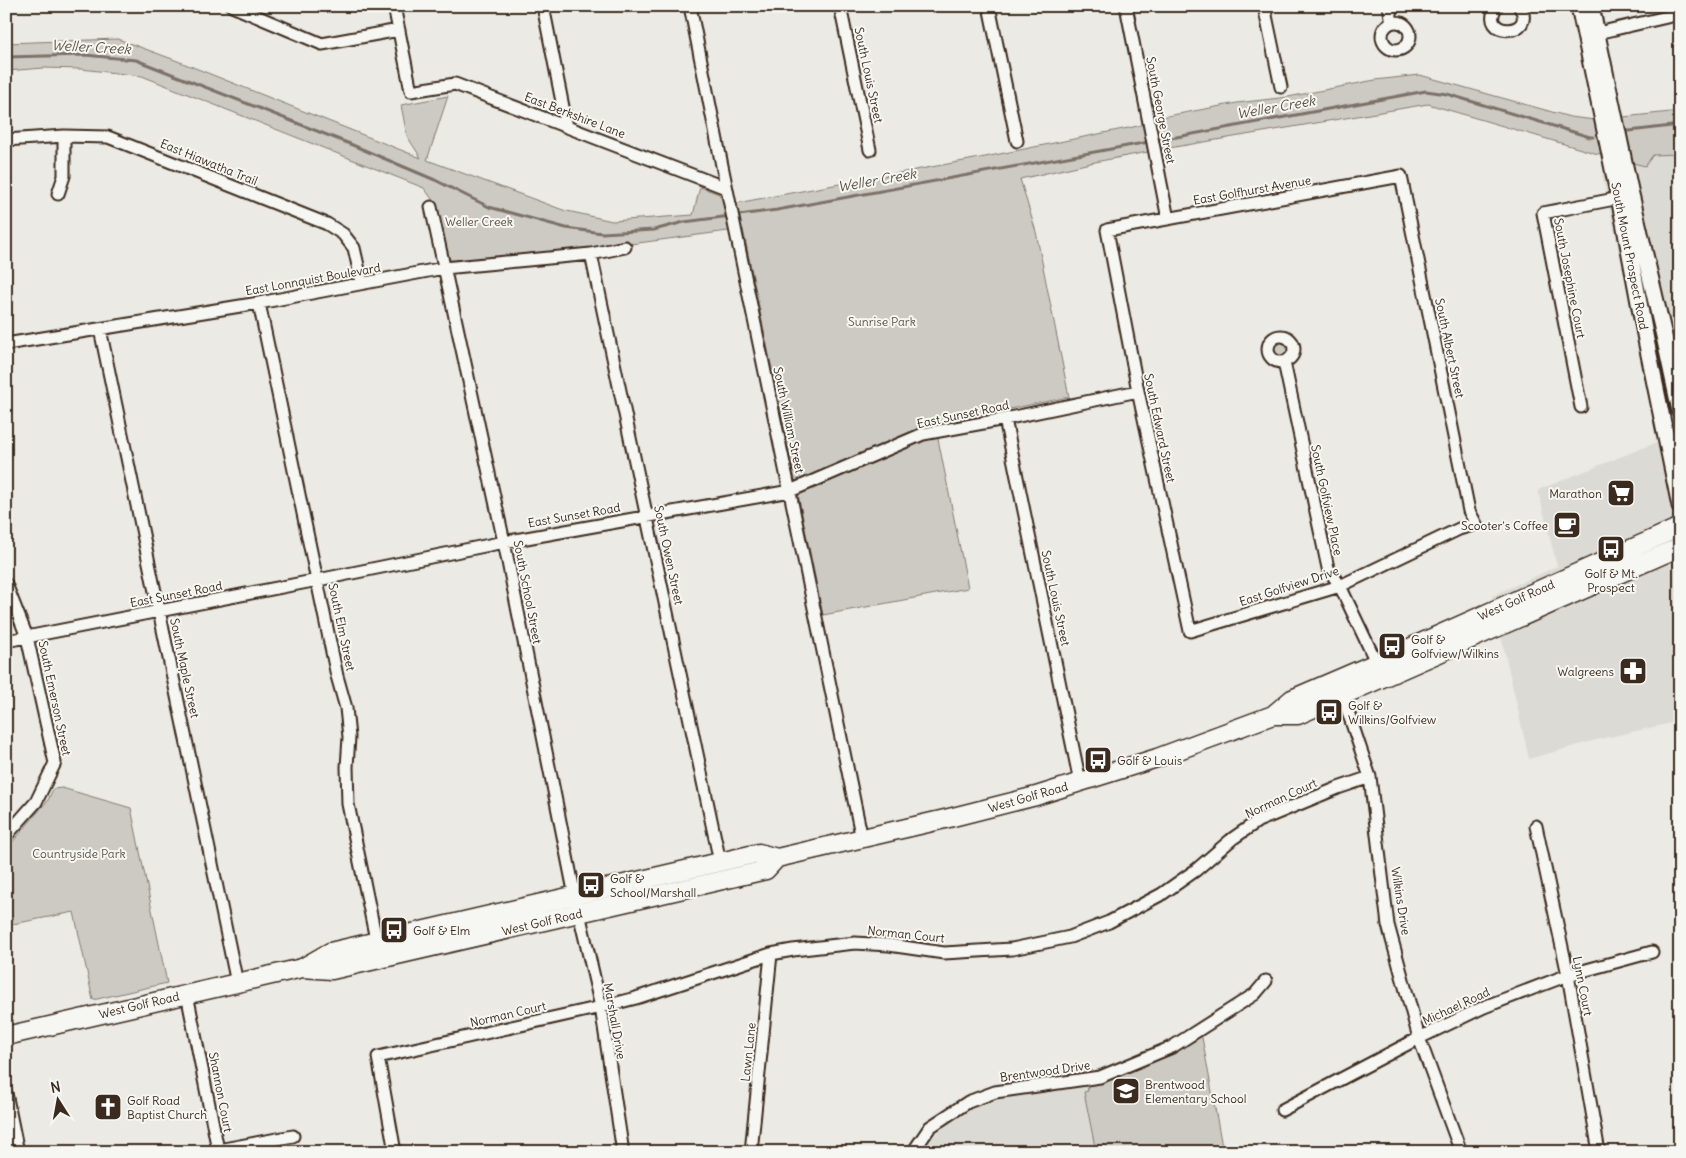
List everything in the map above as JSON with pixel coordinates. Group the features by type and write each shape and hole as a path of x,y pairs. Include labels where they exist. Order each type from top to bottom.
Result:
{"main road":[{"name":"South Mount Prospect Road","path":"1579,6 1591,34"},
{"name":"South Mount Prospect Road","path":"1591,6 1591,34 1619,171 1664,336 1680,411"},
{"name":"South Mount Prospect Road","path":"1625,197 1680,506"},
{"name":"West Golf Road","path":"1380,671 1680,527"},
{"name":"West Golf Road","path":"6,1036 302,968 332,970 380,959 720,862 759,854 777,858 983,810 1080,782 1193,746 1273,715 1292,699 1340,688 1680,547"},
{"path":"1654,558 1666,558 1680,563"},
{"name":"West Golf Road","path":"302,968 330,952 577,904 766,870 777,858"}],"street":[{"path":"232,6 322,44 399,30 394,6"},
{"path":"542,6 567,127"},
{"name":"South William Street","path":"690,6 730,208 862,839"},
{"name":"South Louis Street","path":"840,6 870,150"},
{"path":"990,6 1018,141"},
{"name":"South George Street","path":"1126,6 1168,219"},
{"path":"1264,6 1282,87"},
{"path":"1389,6 1392,22"},
{"path":"1497,6 1493,12 1494,22 1496,26 1505,31 1514,29 1521,22 1522,13 1519,6"},
{"path":"1591,34 1680,14"},
{"name":"East Berkshire Lane","path":"399,30 411,90 455,84 726,188"},
{"path":"58,194 64,176 64,136"},
{"name":"East Hiawatha Trail","path":"6,140 64,136 108,137 327,224 344,234 354,248 362,283"},
{"name":"East Golfhurst Avenue","path":"1107,230 1401,176"},
{"name":"South Albert Street","path":"1401,176 1469,510 1476,524"},
{"name":"South Josephine Court","path":"1581,407 1543,213 1625,197"},
{"name":"South School Street","path":"430,207 504,542 577,904"},
{"name":"South Edward Street","path":"1107,230 1138,392 1190,631"},
{"name":"East Lonnquist Boulevard","path":"6,344 259,303 444,268 590,254 625,247"},
{"name":"South Owen Street","path":"590,254 720,862"},
{"name":"South Elm Street","path":"259,303 337,676 346,708 349,737 347,767 348,804 380,959"},
{"name":"South Maple Street","path":"100,329 236,983"},
{"name":"South Golfview Place","path":"1284,362 1328,568 1340,586 1380,671"},
{"name":"East Sunset Road","path":"6,641 504,542 790,491 923,434 1138,392"},
{"name":"South Louis Street","path":"1005,419 1080,782"},
{"name":"East Golfview Drive","path":"1190,631 1340,586 1459,529 1476,524"},
{"name":"South Emerson Street","path":"6,584 27,637 55,763 36,802 6,836"},
{"name":"Wilkins Drive","path":"1340,688 1370,778 1388,925 1419,1038 1461,1152"},
{"name":"Norman Court","path":"395,1152 378,1057 636,998 771,954 793,950 855,943 889,945 944,953 1012,950 1070,937 1109,922 1162,894 1258,821 1338,788 1370,778"},
{"name":"Lynn Court","path":"1536,826 1568,975 1599,1152"},
{"name":"Marshall Drive","path":"577,904 601,1007 622,1146 620,1152"},
{"name":"Michael Road","path":"1282,1110 1484,1006 1568,975 1652,952"},
{"name":"Lawn Lane","path":"751,1152 771,954"},
{"name":"Brentwood Drive","path":"912,1152 930,1127 968,1102 995,1092 1100,1077 1172,1047 1255,994 1266,981"},
{"name":"Shannon Court","path":"187,994 218,1150 293,1136"},
{"path":"6,1093 18,1152"}],"shaded area":[{"path":"1680,154 1680,721 1596,740 1529,759 1492,596 1557,566 1538,490 1660,441 1602,174 1633,163 1645,166 1653,155"},
{"name":"Brentwood Elementary School","path":"1117,1075 1223,1152 922,1152 932,1138 958,1114 994,1096 1087,1085"}],"green space":[{"name":"Sunrise Park","path":"118,39 421,158 407,136 401,105 448,96 427,160 563,210 612,221 693,215 700,187 719,194 726,205 980,158 1138,126 1162,117 1237,103 1288,97 1375,80 1420,75 1570,117 1595,120 1680,111 1680,154 1653,155 1645,166 1633,163 1629,144 1598,154 1428,104 1169,148 1020,179 1036,232 1069,397 935,424 968,588 823,615 743,229 623,245 458,261 450,260 447,255 435,203 424,188 142,76 81,69 44,68 6,71 6,43"},
{"path":"1280,341 1286,343 1288,349 1286,355 1280,357 1274,355 1272,349 1274,343"},
{"name":"Countryside Park","path":"62,788 131,808 167,983 93,1000 74,912 8,925 6,923 6,850 48,800 53,789"},
{"path":"1201,1032 1223,1152 1096,1152 1084,1092 1088,1091 1087,1085 1117,1075"}],"waterway":[{"name":"Weller Creek","path":"6,57 85,55 136,60 350,144 435,180 489,207 566,228 602,233 654,230 684,222 777,210 1149,142"},
{"name":"Weller Creek","path":"1155,141 1426,91 1447,94 1593,137"},
{"name":"Weller Creek","path":"1621,132 1680,125"}],"place":[{"name":"Marathon","path":"1621,493"},
{"name":"Scooter's Coffee","path":"1567,525"},
{"name":"Golf & Mt. Prospect","path":"1611,549"},
{"name":"Golf & Golfview/Wilkins","path":"1392,646"},
{"name":"Walgreens","path":"1633,671"},
{"name":"Golf & Wilkins/Golfview","path":"1329,712"},
{"name":"Golf & Louis","path":"1098,760"},
{"name":"Golf & School/Marshall","path":"591,885"},
{"name":"Golf & Elm","path":"394,930"},
{"name":"Brentwood Elementary School","path":"1126,1091"},
{"name":"Golf Road Baptist Church","path":"108,1107"}]}
